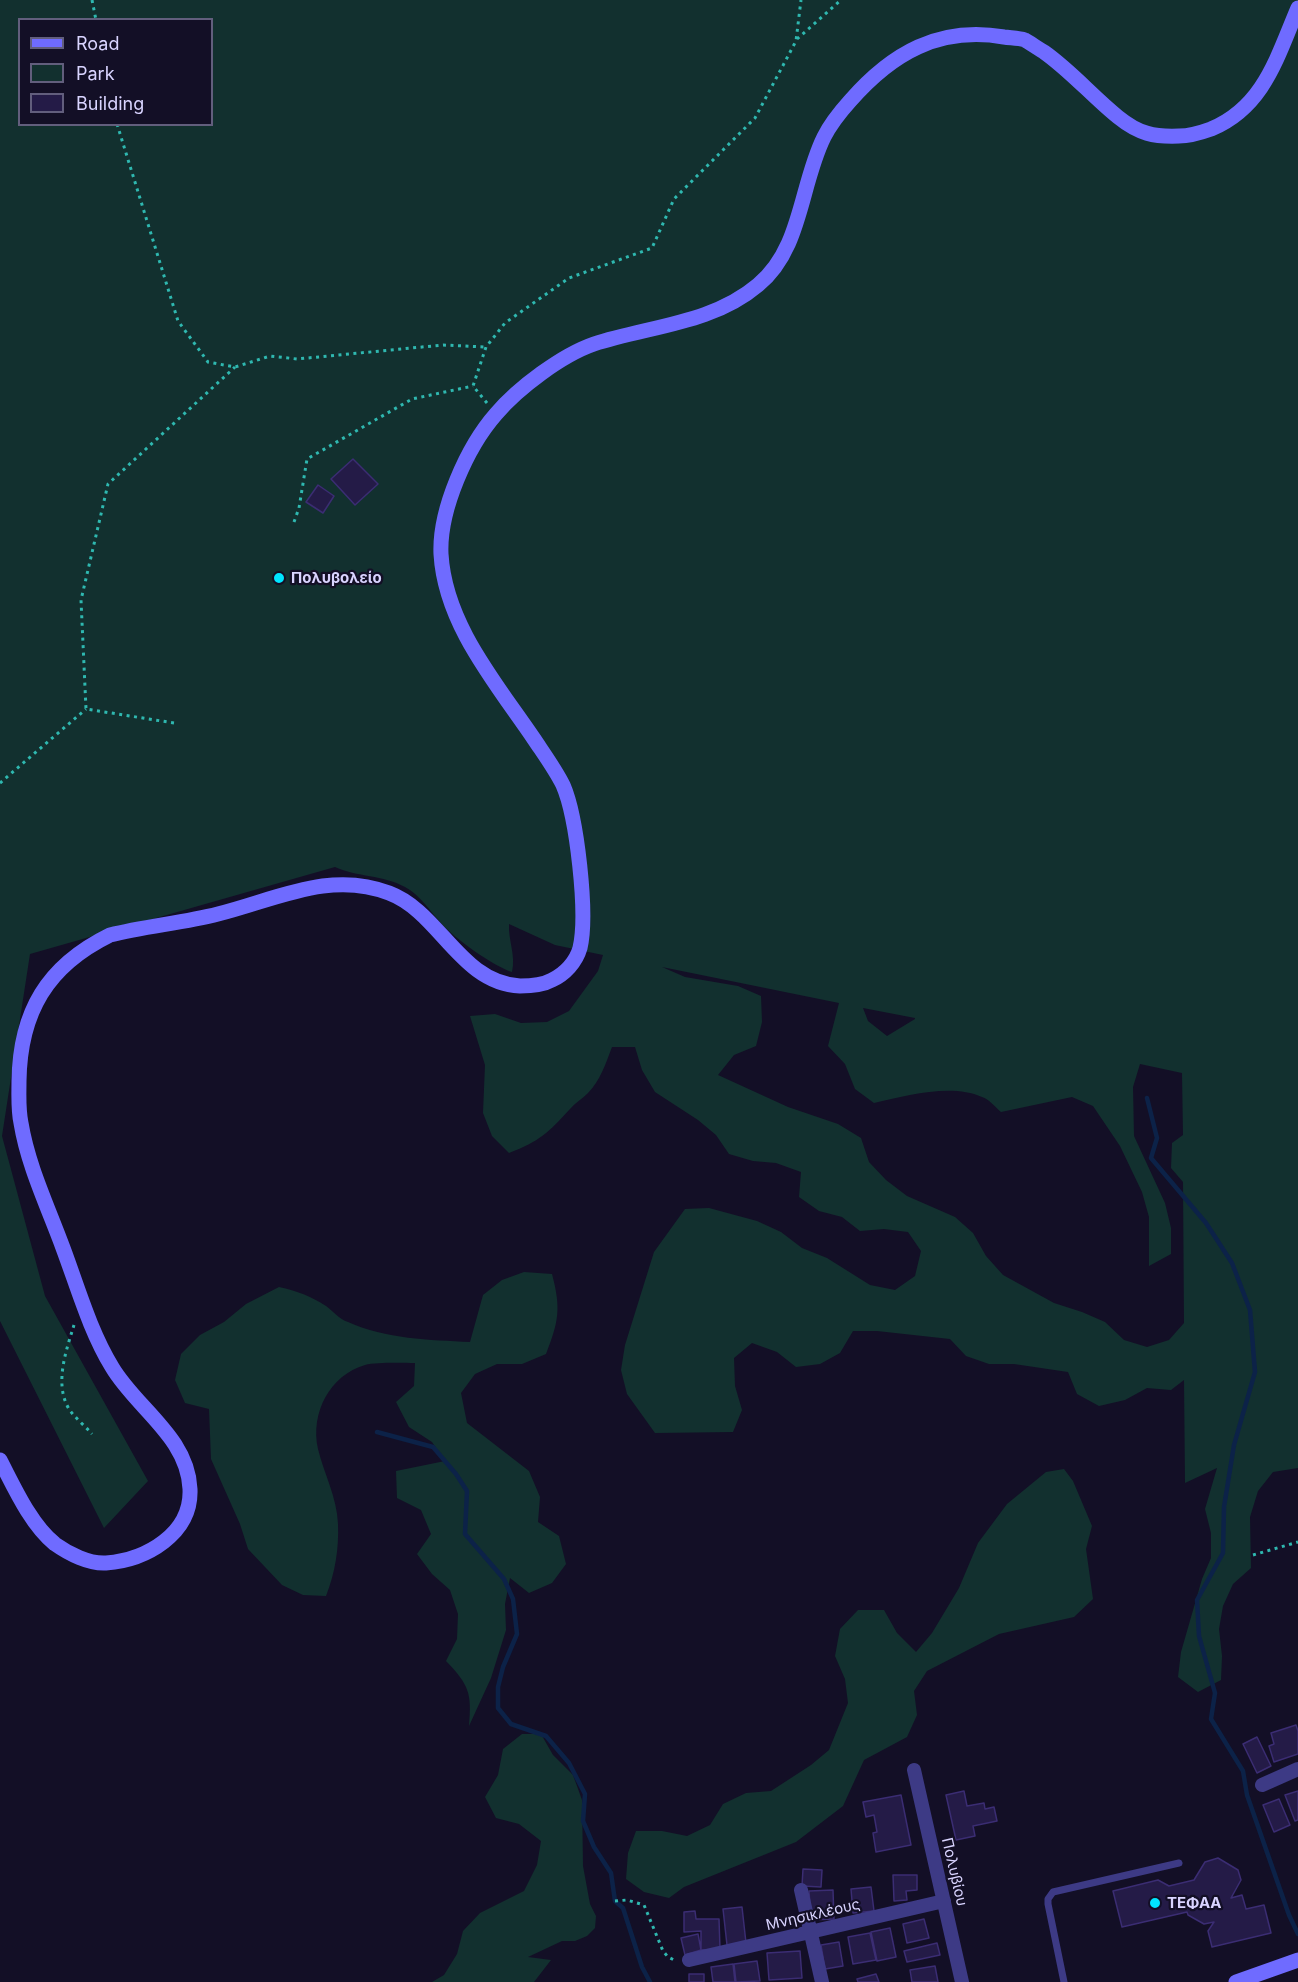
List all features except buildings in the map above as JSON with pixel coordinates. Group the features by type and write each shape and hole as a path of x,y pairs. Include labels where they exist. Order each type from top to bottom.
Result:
{"street":[{"path":"0,1460 28,1510 47,1537 79,1557 105,1563 134,1557 166,1541 181,1525 190,1498 188,1472 183,1461 158,1420 112,1368 97,1338 28,1156 20,1121 19,1062 23,1035 36,1001 70,960 110,935 220,914 309,887 341,883 374,888 396,895 425,917 468,962 498,982 524,986 549,982 566,971 575,960 581,945 582,892 569,802 555,771 465,636 444,575 441,553 442,532 448,503 465,460 495,414 552,366 587,346 679,323 711,312 758,286 776,267 789,243 825,136 846,104 878,72 908,52 942,37 980,33 1026,40 1053,59 1124,122 1154,137 1191,136 1219,126 1241,112 1259,92 1275,62 1298,8"},
{"path":"1262,1785 1298,1769"},
{"name":"Πολυβίου","path":"914,1770 962,1982"},
{"path":"801,1890 822,1982"},
{"name":"Μνησικλέους","path":"689,1960 944,1901"},
{"path":"1240,1981 1298,1959"}],"lane":[{"path":"1064,1982 1048,1904 1048,1899 1053,1892 1179,1863"}],"path":[{"path":"92,0 96,18"},
{"path":"473,386 486,347 505,323 569,278 652,248 674,200 755,118 796,40 801,0"},
{"path":"796,40 841,0"},
{"path":"118,126 178,321 208,362 235,367"},
{"path":"86,709 81,600 108,484 235,367 270,356 297,359 443,345 486,347"},
{"path":"473,386 495,414"},
{"path":"294,522 299,508 307,459 412,399 473,386"},
{"path":"0,783 86,709 174,723"},
{"path":"83,1301 66,1350 61,1382 69,1409 92,1434"},
{"path":"1253,1555 1298,1542"},
{"path":"615,1900 627,1900 644,1905 656,1936 668,1957 676,1960 689,1960"}],"green space":[{"path":"0,0 1298,0 1298,1468 1273,1472 1258,1491 1250,1517 1251,1568 1233,1584 1223,1606 1219,1629 1222,1656 1221,1680 1198,1692 1178,1677 1181,1652 1202,1579 1211,1558 1211,1533 1205,1509 1217,1468 1185,1483 1184,1380 1171,1390 1147,1388 1125,1400 1099,1406 1077,1394 1068,1372 1014,1364 989,1364 966,1356 950,1339 877,1331 853,1331 840,1353 820,1364 796,1367 777,1352 752,1343 734,1358 735,1386 742,1410 733,1432 655,1433 627,1394 621,1370 625,1345 654,1252 685,1209 709,1208 757,1221 781,1232 802,1248 827,1258 870,1285 895,1290 915,1276 921,1251 908,1232 884,1229 860,1231 842,1217 819,1211 799,1197 801,1172 776,1163 753,1161 729,1154 716,1135 698,1120 655,1092 642,1070 635,1047 612,1047 599,1077 588,1093 543,1136 509,1153 492,1136 483,1113 485,1065 470,1016 495,1014 521,1023 547,1022 569,1011 598,971 603,955 555,945 509,924 512,972 464,944 416,895 405,887 388,880 335,867 30,954 2,1136 45,1296 148,1481 104,1528 0,1321","holes":["662,967 839,1003 828,1046 845,1064 855,1089 874,1103 928,1092 957,1091 985,1098 1001,1112 1072,1097 1093,1106 1120,1146 1142,1192 1149,1217 1149,1266 1171,1254 1171,1228 1165,1203 1134,1136 1133,1087 1140,1064 1182,1073 1183,1135 1172,1143 1171,1168 1183,1182 1184,1323 1169,1340 1147,1347 1124,1340 1105,1322 1054,1303 1003,1275 986,1256 973,1233 955,1217 907,1196 886,1180 869,1162 861,1138 838,1124 788,1107 718,1075 734,1055 756,1046 762,1022 761,996 738,986 685,977","863,1008 915,1018 915,1019 887,1036 868,1021"]},
{"path":"524,1272 552,1274 557,1296 557,1314 554,1332 546,1354 522,1364 497,1364 475,1374 461,1393 467,1423 529,1471 540,1497 538,1522 559,1536 566,1564 552,1583 529,1593 510,1578 505,1604 506,1630 491,1678 469,1726 470,1705 467,1690 460,1677 446,1661 457,1639 458,1614 450,1590 432,1574 417,1554 431,1534 421,1510 397,1498 396,1471 445,1461 432,1442 409,1427 396,1402 414,1386 415,1363 370,1364 353,1370 333,1386 320,1409 316,1435 318,1449 333,1495 338,1524 336,1561 326,1596 303,1595 282,1585 248,1549 240,1524 211,1459 209,1409 185,1403 175,1380 181,1354 200,1335 224,1322 246,1304 279,1287 309,1297 326,1306 345,1321 362,1328 408,1338 470,1342 483,1295 502,1280"},
{"path":"1064,1469 1073,1481 1092,1526 1086,1549 1093,1599 1074,1617 999,1634 927,1671 914,1691 917,1715 907,1737 864,1760 843,1806 796,1842 684,1887 669,1898 644,1892 626,1879 628,1853 636,1831 662,1831 687,1836 710,1825 723,1804 746,1793 771,1791 811,1765 829,1750 848,1703 845,1679 835,1656 840,1629 858,1610 884,1610 897,1633 916,1652 932,1633 959,1588 978,1543 1007,1504 1046,1472"},
{"path":"522,1734 541,1734 553,1755 573,1775 582,1800 583,1866 590,1904 596,1916 595,1928 587,1936 575,1941 562,1941 528,1957 551,1960 534,1982 432,1982 444,1975 457,1954 463,1931 480,1913 524,1891 537,1865 541,1841 519,1824 496,1818 485,1797 498,1775 503,1749"}],"waterway":[{"path":"1147,1098 1157,1138 1151,1158 1206,1223 1232,1263 1250,1310 1255,1372 1234,1445 1224,1507 1223,1553 1197,1600 1199,1636 1215,1693 1211,1719 1243,1771 1247,1795 1289,1915 1298,1934"},
{"path":"377,1432 433,1447 467,1491 465,1534 504,1579 513,1599 517,1634 503,1667 498,1687 498,1708 511,1724 546,1736 569,1763 585,1794 583,1821 594,1847 611,1873 615,1901 623,1908 642,1967 650,1982"}],"place":[{"name":"Πολυβολείο","path":"279,578"},
{"name":"ΤΕΦΑΑ","path":"1155,1903"}]}
